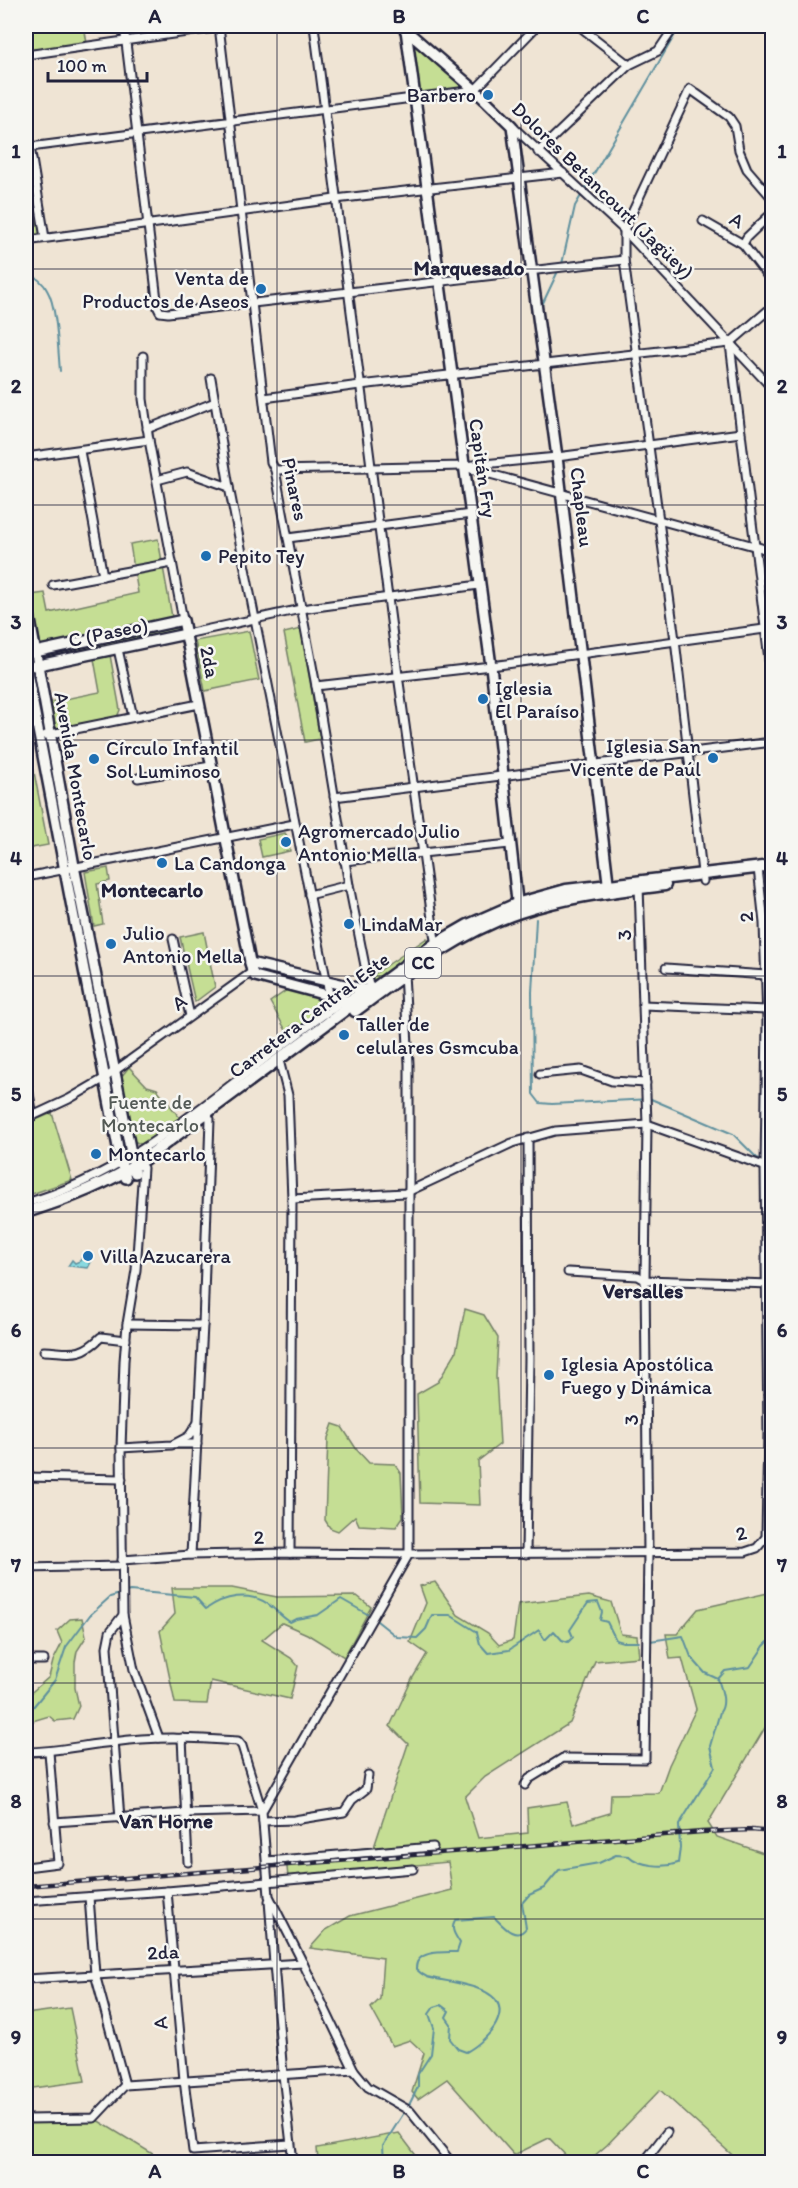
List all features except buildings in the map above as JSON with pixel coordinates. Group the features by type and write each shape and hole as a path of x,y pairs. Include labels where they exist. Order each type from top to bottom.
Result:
{"main road":[{"name":"Carretera Central Este","path":"26,1219 80,1200 131,1168 281,1063 355,1002 404,972 468,925 566,890 609,889 758,871 772,866"},
{"name":"Carretera Central Este","path":"758,871 772,873"},
{"name":"Carretera Central Este","path":"26,1212 77,1195 131,1168"}],"street":[{"path":"124,26 160,312 168,313 440,283 624,260"},
{"name":"Pinares","path":"219,26 271,462 275,470 316,686 344,861 371,992"},
{"path":"26,55 230,26"},
{"path":"314,26 421,853 437,948"},
{"path":"30,147 475,90 537,26"},
{"path":"579,26 628,65"},
{"path":"538,152 628,65 658,51 675,26"},
{"name":"Dolores Betancourt (Jagüey)","path":"404,28 475,90 538,152 624,230 772,388"},
{"name":"Capitán Fry","path":"404,28 491,666 518,908"},
{"path":"703,877 690,753 624,260 624,230 690,89 729,117 735,126 739,150 747,169 772,198"},
{"name":"Chapleau","path":"512,126 562,492 609,889"},
{"path":"26,133 45,238"},
{"path":"26,241 335,199 563,173"},
{"path":"743,244 747,237 772,213"},
{"name":"A","path":"703,221 743,244 772,282"},
{"path":"264,398 730,343 772,307"},
{"path":"730,343 756,547 769,628 772,684"},
{"name":"2da","path":"143,356 143,399 147,429 251,968"},
{"path":"211,378 229,488 332,1009"},
{"path":"147,429 215,402"},
{"path":"275,470 463,466 557,457 741,433"},
{"path":"26,457 149,440"},
{"path":"80,451 103,576"},
{"path":"463,466 772,551"},
{"path":"157,480 187,472 229,488"},
{"path":"288,538 471,514"},
{"path":"53,585 172,563"},
{"path":"186,634 301,609 479,585"},
{"name":"Avenida Montecarlo","path":"26,598 74,866 115,1071 131,1168"},
{"name":"C (Paseo)","path":"26,654 183,620"},
{"path":"316,686 491,666 769,628"},
{"name":"C (Paseo)","path":"26,668 186,634"},
{"path":"118,649 133,717"},
{"name":"Avenida Montecarlo","path":"26,668 105,1078 131,1168"},
{"path":"39,736 200,705"},
{"path":"334,797 772,742"},
{"path":"138,778 211,766"},
{"path":"26,877 294,824"},
{"path":"344,861 510,844"},
{"name":"2","path":"26,1568 122,1563 191,1555 745,1552 757,1548 766,1537 770,1433 770,1019 767,1010 764,922 758,871"},
{"name":"3","path":"525,1785 529,1779 563,1758 645,1759 648,1553 645,1280 646,1083 639,884"},
{"path":"309,895 349,885"},
{"path":"173,939 190,1016"},
{"path":"251,968 326,981 371,992"},
{"path":"251,968 255,976 355,1002"},
{"name":"A","path":"29,1118 69,1099 105,1078 251,968"},
{"path":"666,968 766,975"},
{"path":"262,1811 409,1554 409,1064 404,972"},
{"path":"26,1203 131,1168 198,1110 332,1009 355,1002"},
{"path":"643,1005 767,1010"},
{"path":"281,1063 288,1095 292,1199 290,1553"},
{"path":"540,1074 581,1070 612,1081 646,1083"},
{"path":"26,1079 29,1118"},
{"path":"191,1555 203,1325 208,1116"},
{"path":"292,1199 405,1193 512,1143 528,1138 555,1131 646,1124 769,1168"},
{"path":"526,1554 530,1359 528,1138"},
{"path":"131,1168 136,1270 126,1340 122,1448 122,1598 123,1615 134,1670 159,1738"},
{"path":"568,1272 638,1276 645,1280 769,1284"},
{"path":"127,1324 203,1325"},
{"path":"44,1351 80,1352 89,1349 101,1337 126,1340"},
{"path":"172,1445 189,1436 198,1422"},
{"path":"122,1448 197,1444"},
{"path":"26,1477 122,1479"},
{"path":"120,1819 107,1647 110,1632 123,1615"},
{"path":"26,1660 44,1660"},
{"path":"26,1752 50,1752 114,1741 159,1738 238,1741 242,1746 262,1811 283,2075 293,2163"},
{"path":"182,1738 188,1862"},
{"path":"26,1867 58,1863 50,1752"},
{"path":"263,1821 294,1820 345,1812 352,1800 366,1789 368,1775"},
{"path":"54,1822 186,1813 262,1811"},
{"path":"267,1861 433,1847"},
{"path":"26,1901 167,1892 413,1869"},
{"name":"A","path":"167,1892 184,2080 193,2151 290,2144"},
{"path":"269,1896 354,2070 369,2087 410,2111 434,2138 451,2163"},
{"path":"89,1897 95,1974 125,2085"},
{"name":"2da","path":"26,1979 303,1963"},
{"path":"26,2119 94,2118 125,2085 354,2070"},
{"path":"644,2163 667,2132"}],"green space":[{"path":"26,26 84,26 87,43 29,50"},
{"path":"411,39 465,87 419,93"},
{"path":"26,155 43,233 26,235"},
{"path":"158,539 172,617 41,647 31,595 45,593 49,613 138,593 130,544"},
{"path":"174,627 178,629 175,632 49,659 48,656 51,653"},
{"path":"301,629 320,739 305,742 284,633"},
{"path":"249,631 259,680 205,691 195,641"},
{"path":"110,655 120,710 117,717 56,728 50,702 100,692 94,659"},
{"path":"35,678 45,730 43,731 33,681"},
{"path":"26,730 48,845 26,849"},
{"path":"44,742 47,742 70,866 66,867"},
{"path":"285,833 290,851 262,857 258,839"},
{"path":"108,868 110,881 97,884 103,924 94,926 85,872"},
{"path":"69,877 72,877 110,1068 107,1070"},
{"path":"204,932 215,987 195,1002 180,937"},
{"path":"427,938 428,944 374,983 373,975"},
{"path":"262,970 318,983 318,985 315,987 262,974"},
{"path":"287,990 314,997 323,1005 322,1009 300,1026 297,1023 290,1027 292,1031 288,1034 270,1002"},
{"name":"Fuente de Montecarlo","path":"129,1067 147,1086 157,1089 180,1118 142,1145 134,1141 121,1077"},
{"path":"112,1078 127,1154 124,1156 109,1081"},
{"path":"52,1113 72,1180 26,1196 26,1124"},
{"path":"465,1309 484,1315 498,1338 496,1377 500,1444 478,1461 480,1505 420,1503 417,1394 438,1382 456,1352"},
{"path":"333,1424 342,1427 357,1450 369,1463 395,1464 401,1473 403,1517 396,1527 359,1525 355,1516 338,1531 330,1528 325,1520 328,1438"},
{"path":"435,1582 458,1615 488,1633 499,1645 513,1640 518,1604 589,1596 611,1602 621,1634 637,1636 639,1657 595,1661 570,1723 485,1777 465,1797 478,1838 528,1833 527,1808 567,1802 573,1824 610,1813 611,1794 659,1793 669,1765 696,1709 682,1658 670,1659 666,1634 677,1634 698,1609 772,1592 772,1716 708,1823 717,1837 772,1856 772,2162 740,2162 660,2090 607,2145 587,2162 572,2162 549,2138 514,2155 447,2079 418,2099 412,2092 424,2053 410,2040 392,2046 371,2008 380,1999 383,1958 310,1948 326,1930 350,1916 452,1890 448,1862 288,1877 286,1858 374,1847 408,1744 390,1726 412,1679 427,1654 410,1642 426,1603 420,1586"},
{"path":"172,1588 232,1588 277,1597 357,1596 371,1607 344,1657 307,1634 282,1623 262,1640 291,1658 298,1666 290,1699 211,1681 207,1704 175,1703 160,1631 175,1614"},
{"path":"82,1618 86,1637 77,1651 75,1662 75,1688 79,1706 73,1719 55,1721 49,1716 26,1723 26,1697 49,1677 53,1661 62,1643 57,1631 70,1619"},
{"path":"70,2008 85,2081 26,2089 26,2014"},
{"path":"26,2101 30,2121 97,2120 166,2162 26,2162"},
{"path":"399,2133 421,2162 318,2162 317,2148"}],"water":[{"path":"84,1253 92,1260 88,1268 68,1266 72,1260 75,1263 80,1261"}],"waterway":[{"path":"562,264 575,206 680,26"},
{"path":"542,305 559,269"},
{"path":"26,271 43,284 50,297 57,329 60,371"},
{"path":"536,919 532,992 533,1094 540,1103 651,1099 733,1134 757,1158 772,1163"},
{"path":"26,1712 33,1707 55,1680 66,1647 90,1615 110,1597 130,1591 195,1597 206,1609 229,1598 253,1597 268,1604 290,1622 318,1615 341,1599 369,1615"},
{"path":"377,1621 397,1637 417,1638 426,1629 432,1615 450,1615 477,1632 480,1644 488,1653 509,1650 539,1630 545,1640 554,1631 562,1640 568,1642 573,1637 570,1630 588,1603 598,1602 602,1612 600,1620 607,1622 616,1640 639,1642"},
{"path":"650,1641 683,1636 691,1657 705,1673 718,1679"},
{"path":"718,1679 725,1671 750,1667 772,1638"},
{"path":"408,2107 418,2087 418,2074 431,2054 434,2028 429,2014 434,2007 441,2005 449,2011 446,2017 451,2024 450,2039 458,2049 466,2052 479,2044 491,2032 500,2011 497,2001 477,1988 427,1977 416,1969 420,1958 431,1953 457,1952 460,1943 453,1929 455,1920 494,1917 510,1931 522,1932 526,1928 522,1903 529,1895 544,1888 559,1870 599,1863 616,1855 629,1856 639,1862 652,1865 678,1863 679,1825 715,1767 710,1746 723,1700 718,1679"},
{"path":"384,2162 383,2146 405,2111"}],"railway":[{"path":"26,1886 702,1832 752,1830 772,1832"}],"place":[{"name":"Barbero","path":"488,95"},
{"name":"Venta de Productos de Aseos","path":"261,289"},
{"name":"Pepito Tey","path":"206,556"},
{"name":"Iglesia El Paraíso","path":"483,699"},
{"name":"Iglesia San Vicente de Paúl","path":"713,758"},
{"name":"Círculo Infantil Sol Luminoso","path":"94,759"},
{"name":"Agromercado Julio Antonio Mella","path":"286,842"},
{"name":"La Candonga","path":"162,863"},
{"name":"LindaMar","path":"349,924"},
{"name":"Julio Antonio Mella","path":"111,944"},
{"name":"Taller de celulares Gsmcuba","path":"344,1035"},
{"name":"Montecarlo","path":"96,1154"},
{"name":"Villa Azucarera","path":"88,1256"},
{"name":"Iglesia Apostólica Fuego y Dinámica","path":"549,1375"}],"district":[{"name":"Marquesado","path":"469,268"},
{"name":"Montecarlo","path":"152,890"},
{"name":"Versalles","path":"643,1291"},
{"name":"Van Horne","path":"166,1821"}]}
